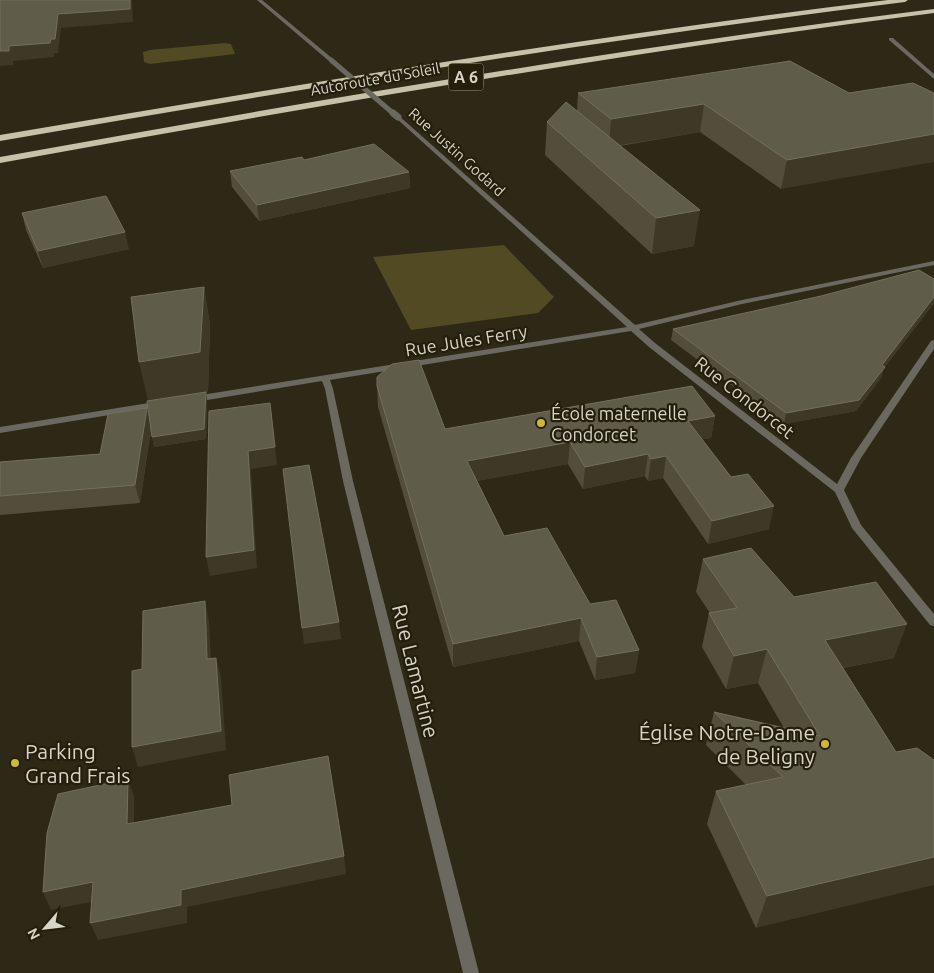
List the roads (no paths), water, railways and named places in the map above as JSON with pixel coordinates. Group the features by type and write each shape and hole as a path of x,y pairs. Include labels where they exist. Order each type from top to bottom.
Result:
{"highway":[{"name":"Autoroute du Soleil","path":"0,138 483,56 699,25 905,0"},
{"name":"Autoroute du Soleil","path":"0,160 507,71 709,40 934,12"}],"street":[{"name":"Rue Justin Godard","path":"259,0 398,116 632,328"},
{"path":"891,39 934,77"},
{"name":"Rue Jules Ferry","path":"187,400 632,328 733,304 934,263"},
{"name":"Rue Condorcet","path":"632,328 716,396 839,490 856,526 934,622"},
{"path":"839,490 856,458 934,343"},
{"name":"Rue Lamartine","path":"324,379 329,390 348,481 471,973"},
{"path":"0,430 168,403"}],"place":[{"name":"École maternelle Condorcet","path":"541,423"},
{"name":"Église Notre-Dame de Beligny","path":"825,744"},
{"name":"Parking Grand Frais","path":"15,763"}]}
